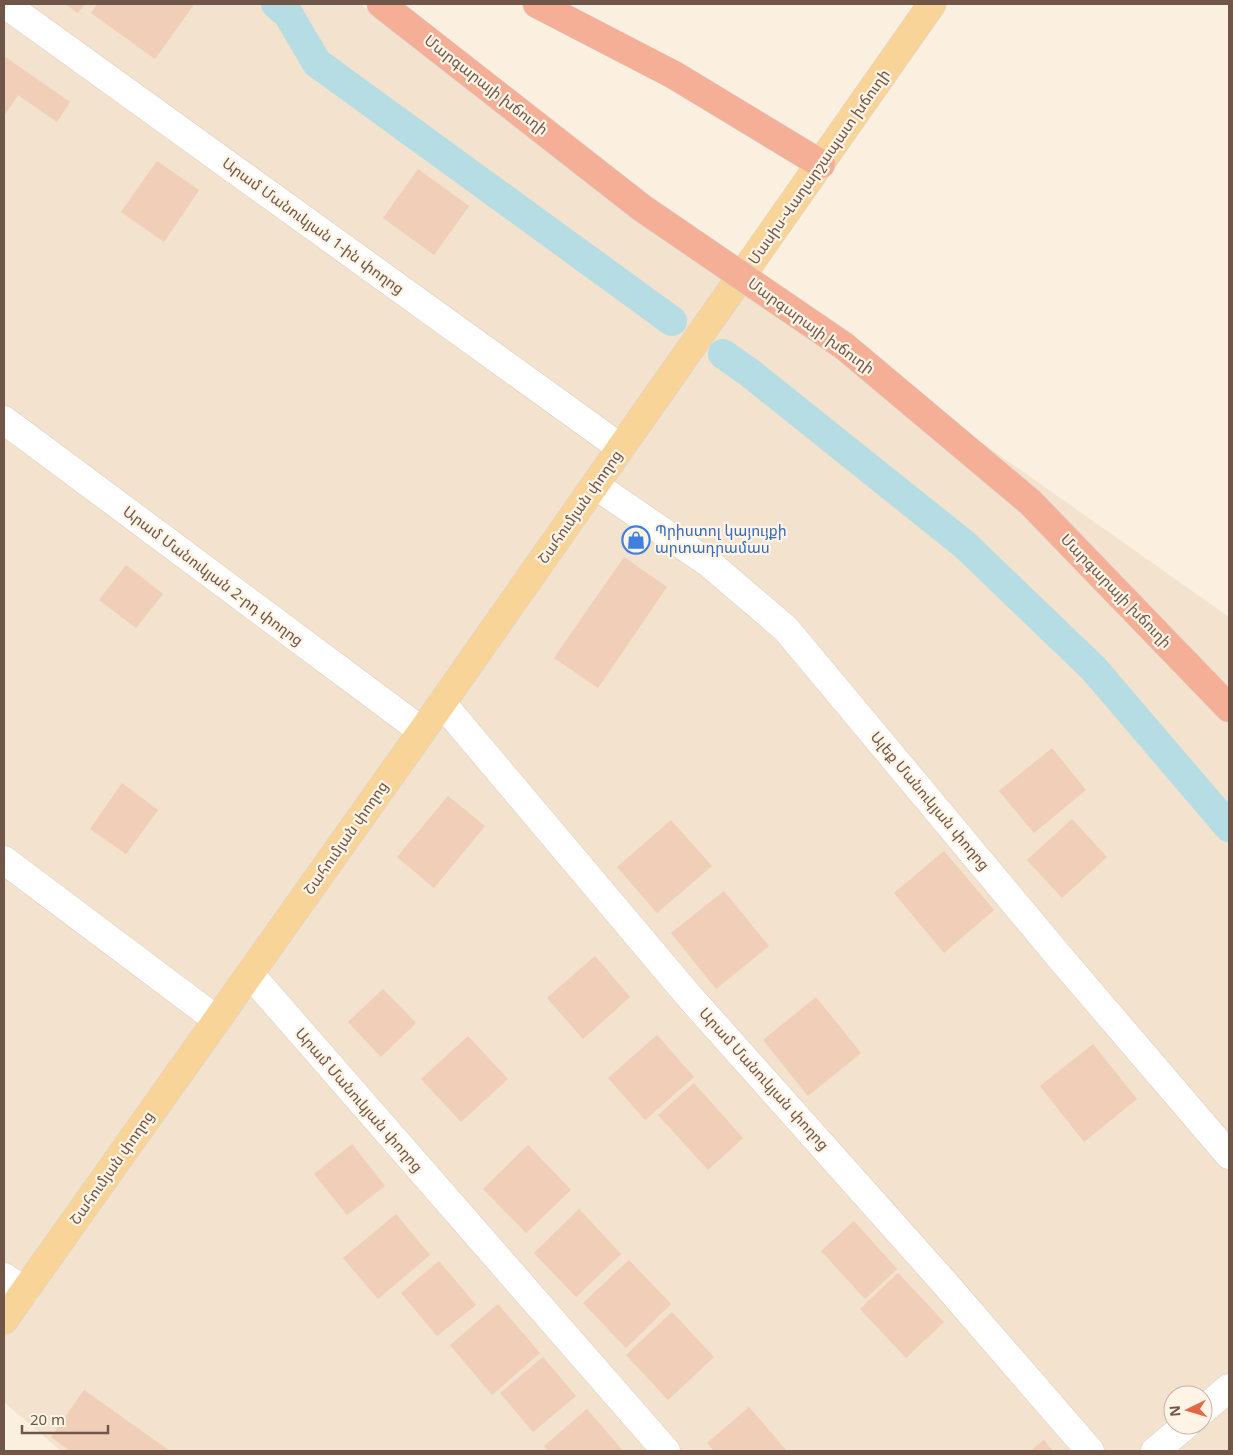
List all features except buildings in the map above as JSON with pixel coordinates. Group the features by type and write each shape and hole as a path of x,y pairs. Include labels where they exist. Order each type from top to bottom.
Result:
{"highway":[{"name":"Մարգարայի խճուղի","path":"381,4 642,208 844,346 1030,502 1229,708"},
{"path":"537,4 674,75 821,164"}],"main road":[{"name":"Մասիս-Վաղարշապատ խճուղի","path":"687,354 932,4"},
{"name":"Շահումյան փողոց","path":"4,1320 14,1284 217,1020 687,354"}],"street":[{"name":"Արամ Մանուկյան 1-ին փողոց","path":"4,4 621,448"},
{"name":"Արամ Մանուկյան 2-րդ փողոց","path":"4,420 422,731"},
{"name":"Ալեք Մանուկյան փողոց","path":"595,485 710,564 786,629 1229,1155"},
{"name":"Արամ Մանուկյան փողոց","path":"442,703 688,995 942,1280 1090,1451"},
{"path":"4,860 217,1020"},
{"name":"Արամ Մանուկյան փողոց","path":"250,974 666,1451"},
{"path":"1213,1402 1229,1388"},
{"path":"1155,1451 1174,1435"}],"shaded area":[{"path":"4,4 360,4 1229,617 1229,1451 61,1451 4,1402"}],"waterway":[{"path":"276,4 288,14 317,63 672,321"},
{"path":"723,354 750,373 965,545 1094,669 1229,827"}],"place":[{"name":"Պրիստոլ կայույքի արտադրամաս","path":"636,540"}]}
